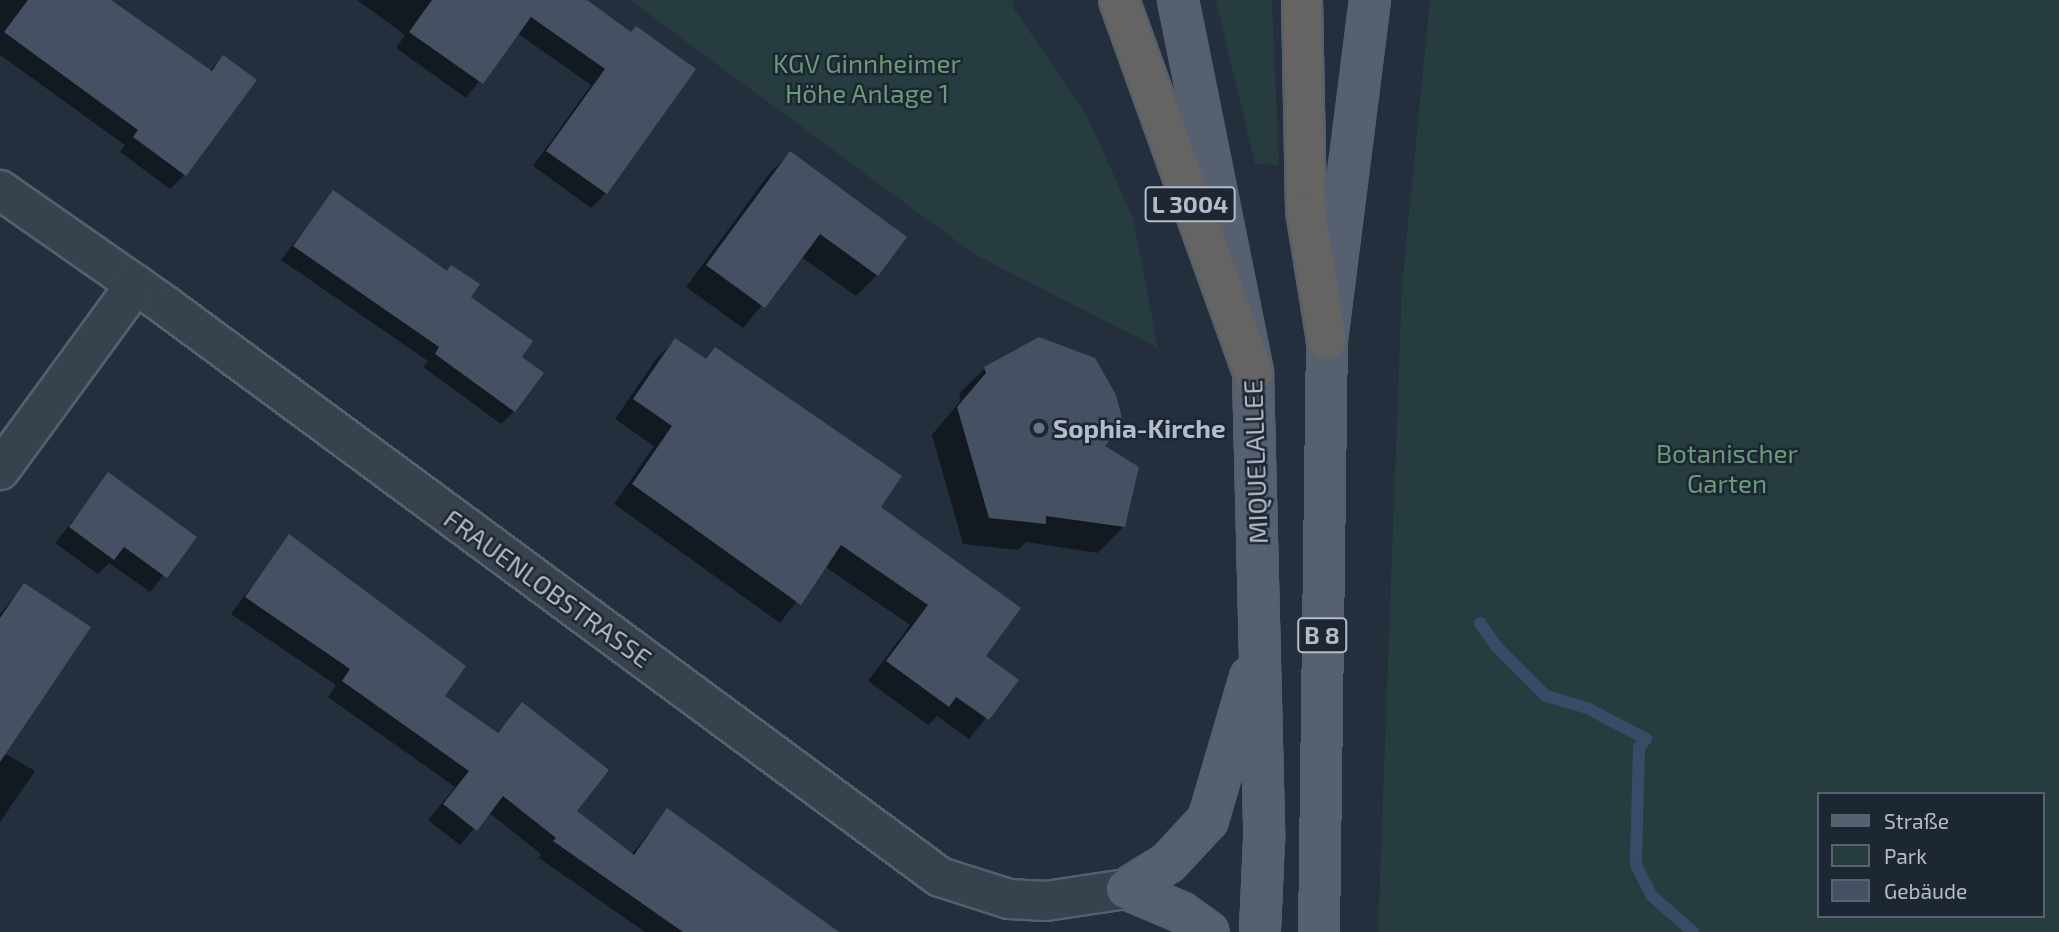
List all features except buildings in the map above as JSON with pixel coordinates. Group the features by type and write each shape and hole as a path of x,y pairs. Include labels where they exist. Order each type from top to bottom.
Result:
{"highway":[{"name":"L 3004","path":"1119,0 1253,373"},
{"path":"1302,0 1306,211 1327,340"}],"main road":[{"name":"MIQUELALLEE","path":"1178,0 1253,373 1264,839 1260,932"},
{"name":"B 8","path":"1319,932 1327,340 1370,0"},
{"path":"1126,889 1168,863 1208,820 1261,642"},
{"path":"1126,889 1181,912 1209,932"}],"street":[{"name":"FRAUENLOBSTRASSE","path":"0,190 136,284 940,877 968,890 1034,901 1126,889"},
{"path":"0,470 136,284"}],"green space":[{"name":"KGV Ginnheimer Höhe Anlage 1","path":"630,0 1014,0 1012,6 1086,114 1133,218 1158,348 974,254"},
{"path":"1216,0 1272,0 1279,165 1255,164"},
{"name":"Botanischer Garten","path":"1430,0 2059,0 2059,932 1378,932 1402,285"}],"waterway":[{"path":"1480,623 1496,646 1546,696 1587,708 1646,739 1639,747 1636,865 1652,896 1693,932"}],"place":[{"name":"Sophia-Kirche","path":"1039,428"}]}
